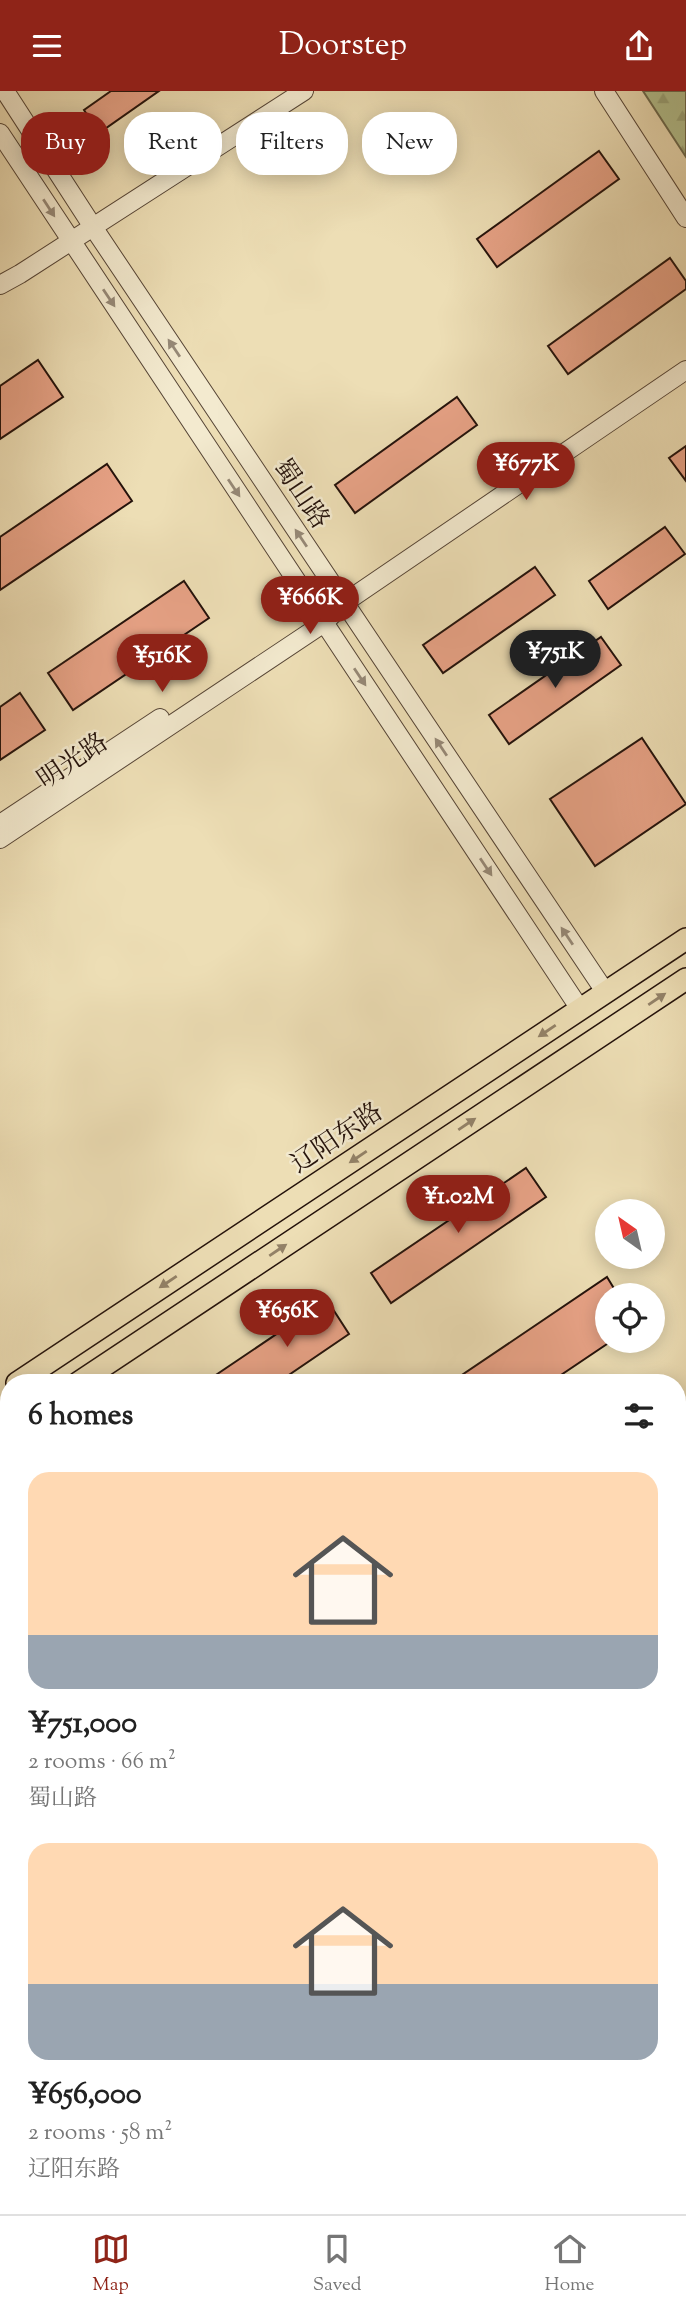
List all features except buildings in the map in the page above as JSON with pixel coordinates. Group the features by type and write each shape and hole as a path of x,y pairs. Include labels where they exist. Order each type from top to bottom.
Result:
{"main road":[{"name":"辽阳东路","path":"31,1374 686,939"},
{"path":"92,1374 686,979"}],"street":[{"name":"蜀山路","path":"5,91 93,227 606,993"},
{"path":"0,285 304,91"},
{"path":"604,91 686,218"},
{"name":"蜀山路","path":"0,133 580,1009"},
{"name":"明光路","path":"0,824 344,603 686,370"},
{"name":"明光路","path":"0,839 321,618"}],"green space":[{"path":"643,91 686,91 686,157"}]}
